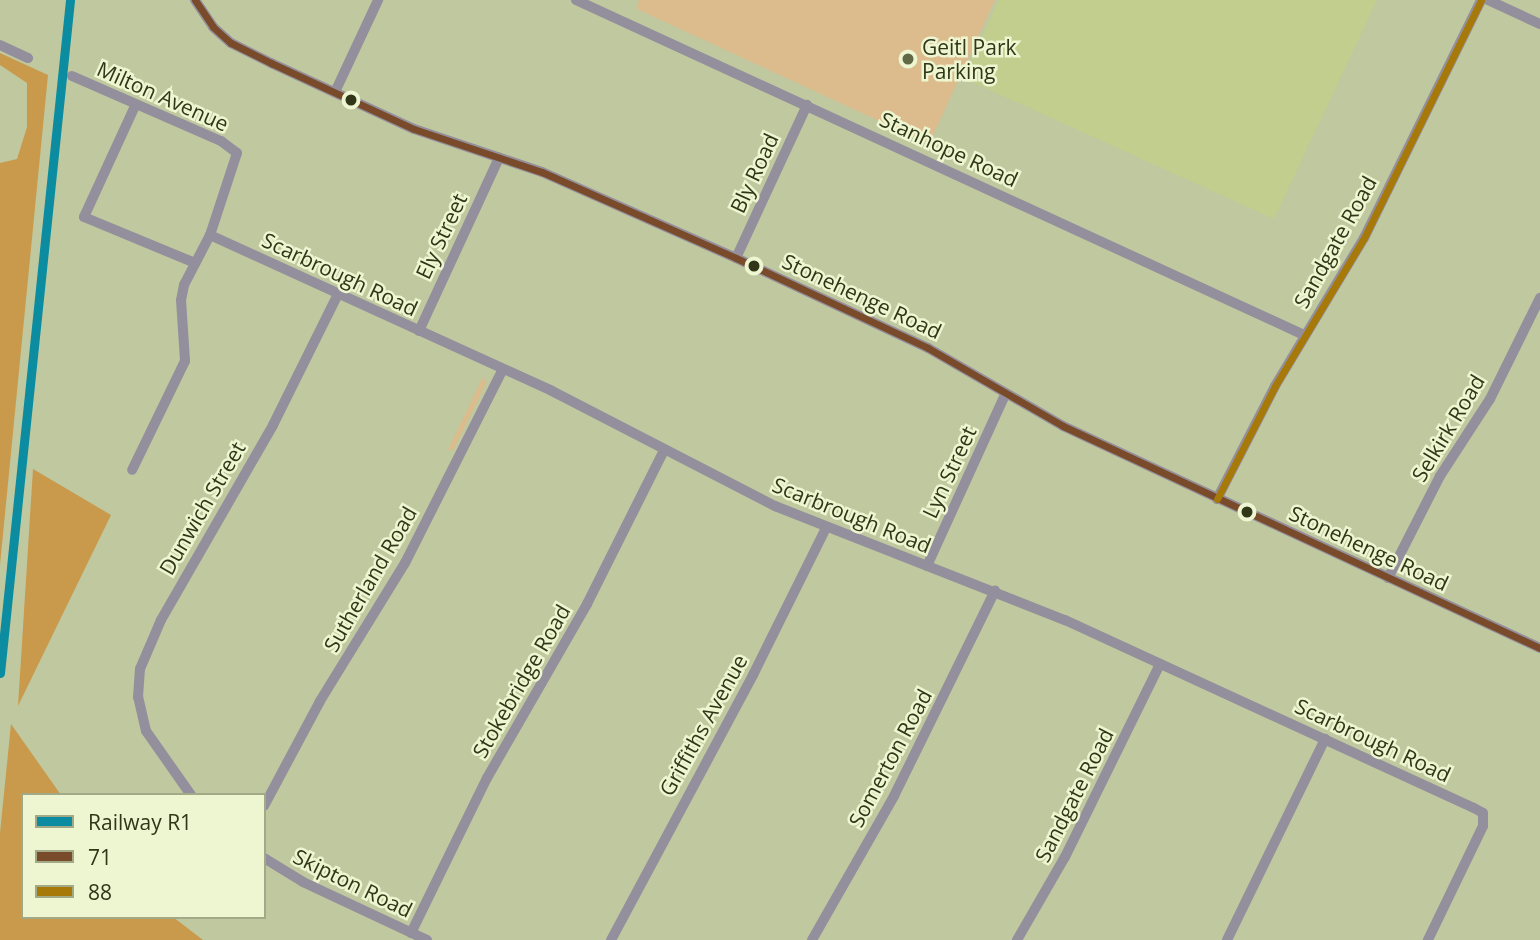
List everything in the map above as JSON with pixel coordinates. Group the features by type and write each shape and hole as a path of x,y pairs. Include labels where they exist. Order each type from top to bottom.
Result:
{"street":[{"name":"Stonehenge Road","path":"195,0 202,12 232,43 414,129 576,186 736,258 928,348 1063,426 1540,648"},
{"path":"335,92 378,0"},
{"name":"Stanhope Road","path":"576,0 1304,335"},
{"name":"Sandgate Road","path":"1217,499 1304,335 1364,238 1481,0"},
{"path":"1488,0 1540,24"},
{"path":"0,45 28,58"},
{"name":"Milton Avenue","path":"72,76 135,106 222,141 237,153 210,235"},
{"name":"Bly Road","path":"736,258 807,105"},
{"path":"135,106 84,217 195,262"},
{"name":"Ely Street","path":"419,331 499,158"},
{"path":"132,470 185,361 181,300 195,262 210,235"},
{"name":"Scarbrough Road","path":"210,235 503,369 826,528 995,591 1466,803 1484,817 1428,940"},
{"name":"Dunwich Street","path":"190,793 156,748 138,697 144,656 273,425 338,294"},
{"name":"Selkirk Road","path":"1388,578 1440,476 1490,399 1540,298"},
{"name":"Sutherland Road","path":"266,802 320,701 405,563 503,369"},
{"name":"Lyn Street","path":"927,566 1006,393"},
{"name":"Stokebridge Road","path":"411,933 487,778 587,604 664,450"},
{"name":"Griffiths Avenue","path":"611,940 747,688 826,528"},
{"name":"Somerton Road","path":"812,940 894,796 995,591"},
{"name":"Sandgate Road","path":"1017,940 1065,857 1160,664"},
{"path":"1227,940 1325,739"},
{"name":"Skipton Road","path":"266,859 303,882 427,940"}],"shaded area":[{"path":"639,0 995,0 929,144 637,9"},
{"path":"999,0 1377,0 1274,219 963,78"},
{"path":"0,53 48,75 0,565 0,163 17,159 27,127 27,83 0,65"},
{"path":"483,377 486,382 478,400 453,450 448,450"},
{"path":"33,469 111,515 18,706"},
{"path":"11,724 60,793 21,793 21,919 176,919 203,940 0,940 0,833"}],"rail line":[{"name":"R1","path":"0,673 70,0"}],"transit line":[{"name":"71","path":"195,0 213,27 231,43 271,63 414,129 542,172 736,258 928,348 1063,426 1540,648"},
{"name":"88","path":"1217,499 1275,386 1364,238 1481,0"}],"place":[{"name":"Geitl Park Parking","path":"908,59"}]}
